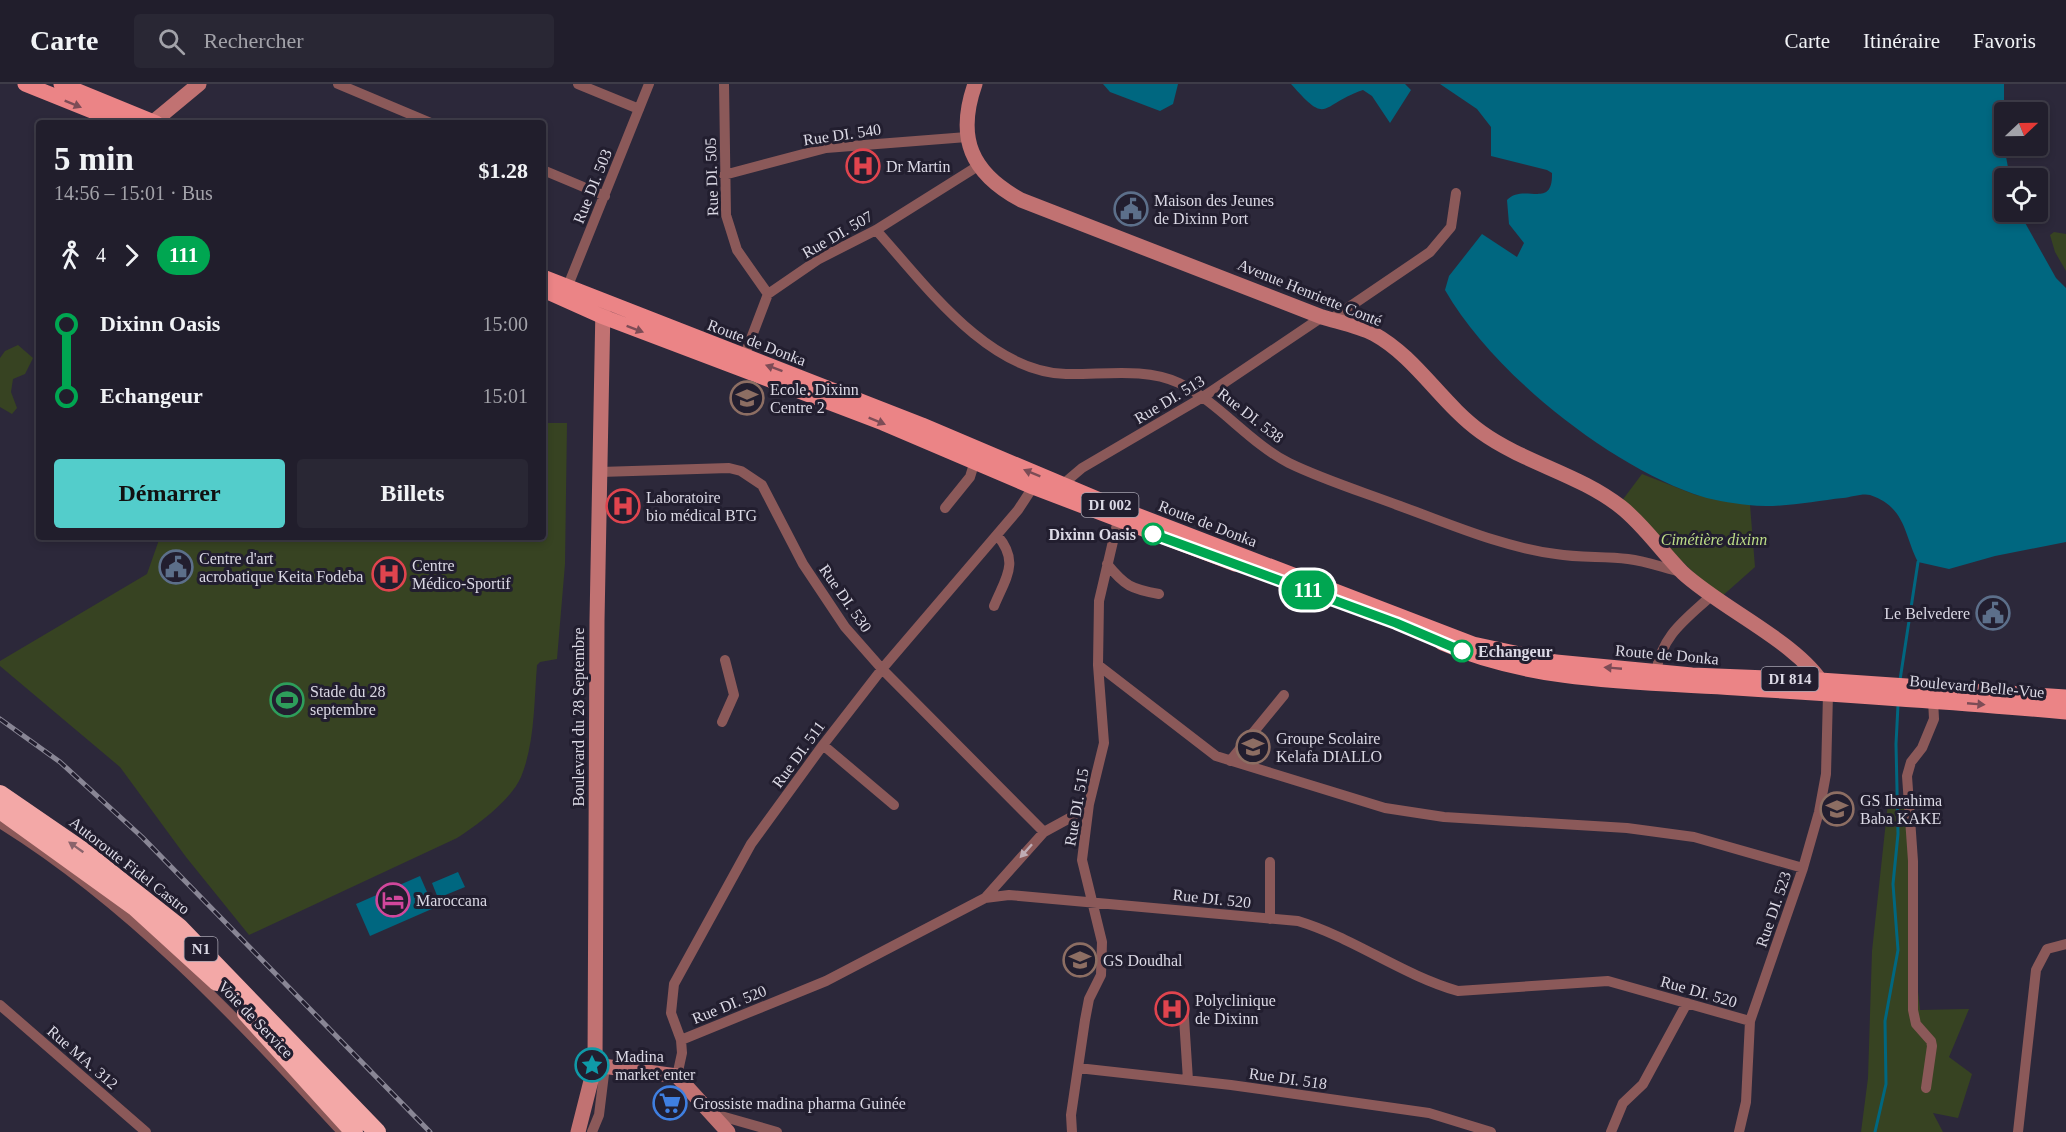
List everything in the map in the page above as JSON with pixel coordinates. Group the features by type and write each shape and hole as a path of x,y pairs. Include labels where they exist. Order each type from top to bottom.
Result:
{"highway":[{"name":"Autoroute Fidel Castro","path":"0,794 83,851 179,927 377,1132"},
{"name":"Autoroute Fidel Castro","path":"0,810 136,908 177,944 231,998 354,1132"},
{"path":"179,927 264,1003 390,1132"}],"main road":[{"path":"25,84 115,120"},
{"path":"61,84 147,120"},
{"path":"157,120 199,84"},
{"name":"Avenue Henriette Conté","path":"975,84 968,102 969,151 978,166 1000,188 1021,200 1326,318 1373,333 1394,349 1480,431 1519,455 1585,485 1621,507 1683,573 1711,596 1784,646 1820,680 1828,694"},
{"name":"Route de Donka","path":"546,279 565,293 883,423 974,464 1396,623 1471,654 1515,666 1559,674 1655,685 1692,680 1820,680 1886,691"},
{"name":"Route de Donka","path":"546,290 565,293"},
{"name":"Route de Donka","path":"603,309 744,357 922,425 1062,485 1453,638 1526,657 1656,672 1692,680 1828,694 1886,691"},
{"name":"Boulevard du 28 Septembre","path":"578,1132 600,1065 600,472 603,309"},
{"name":"Boulevard Belle-Vue","path":"1886,691 2066,712"},
{"name":"Boulevard Belle-Vue","path":"1924,695 2066,697"},
{"path":"600,1065 677,1076 728,1132"}],"street":[{"path":"338,84 424,120"},
{"path":"578,84 639,110"},
{"name":"Rue DI. 503","path":"565,293 649,84"},
{"name":"Rue DI. 505","path":"724,84 726,215 737,250 768,294"},
{"name":"Rue DI. 540","path":"724,175 826,148 967,136"},
{"name":"Rue DI. 507","path":"768,294 819,259 876,230 978,166"},
{"path":"546,171 605,196"},
{"name":"Rue DI. 513","path":"1062,485 1082,468 1203,397 1430,252 1450,227 1456,194"},
{"name":"Rue DI. 538","path":"876,230 964,326 997,351 1033,368 1064,375 1107,373 1148,376 1177,382 1203,397 1258,443 1289,463 1485,537 1555,554 1630,559 1683,573"},
{"path":"744,357 768,294"},
{"path":"945,508 970,477 974,464"},
{"name":"Rue DI. 530","path":"600,472 729,468 751,477 762,485 803,564 845,627 882,669 1044,832"},
{"name":"Rue DI. 511","path":"677,1076 682,1053 681,1040 671,1012 674,984 751,844 882,669 997,535 1033,487"},
{"name":"Rue DI. 515","path":"1072,1132 1071,1116 1089,999 1101,975 1102,942 1082,860 1089,804 1104,743 1098,665 1099,601 1118,520"},
{"path":"994,606 1011,562 1008,548 997,535"},
{"path":"1107,564 1120,580 1133,589 1159,594"},
{"path":"1656,672 1659,652 1672,633 1711,596"},
{"path":"722,722 734,695 725,660"},
{"path":"1098,665 1216,756 1385,808 1444,817 1627,828 1694,837 1803,868"},
{"name":"Rue DI. 523","path":"1739,1132 1746,1102 1750,1021 1803,868 1819,812 1826,774 1828,694"},
{"path":"1230,761 1284,695"},
{"path":"1924,695 1934,719 1922,748 1911,762 1907,776 1913,861 1913,1010 1916,1024 1931,1041 1932,1046 1926,1088"},
{"path":"823,745 894,805"},
{"path":"985,897 1044,832 1077,814 1089,804"},
{"name":"Voie de Service","path":"0,823 24,837 128,918 186,969 342,1132"},
{"path":"1270,862 1270,919"},
{"name":"Rue DI. 520","path":"681,1040 826,981 985,897 1009,895 1091,900 1298,921 1328,930 1434,984 1458,991 1608,981 1750,1021"},
{"path":"2018,1132 2036,970 2047,949 2066,944"},
{"path":"1183,1003 1188,1080"},
{"path":"1611,1132 1623,1103 1643,1084 1688,1003"},
{"name":"Rue MA. 312","path":"0,1005 146,1132"},
{"path":"592,1132 599,1115 600,1065"},
{"name":"Rue DI. 518","path":"1078,1068 1188,1080 1429,1113 1491,1132"},
{"path":"714,1114 777,1132"}],"green space":[{"path":"2054,232 2066,234 2066,271 2055,252 2050,235"},
{"path":"18,345 33,358 25,374 13,379 11,392 17,408 12,414 0,407 0,358 5,351"},
{"name":"Stade du 28 septembre","path":"546,423 567,423 565,564 557,659 540,662 537,665 529,750 526,764 516,786 493,811 457,838 249,935 186,857 120,767 0,666 0,661 147,574 159,540 546,540"},
{"name":"Cimétière dixinn","path":"1642,474 1696,495 1750,505 1755,567 1720,598 1621,502"},
{"path":"1889,793 1904,797 1912,817 1913,944 1920,1010 1969,1009 1949,1057 1972,1074 1958,1118 1933,1113 1943,1132 1861,1132 1868,1078 1872,951"}],"water":[{"path":"1103,84 1178,84 1173,104 1160,111 1110,92"},
{"path":"1291,84 1405,84 1411,90 1390,123 1372,96 1363,90 1325,109 1319,109"},
{"path":"1440,84 2004,84 2004,102 1994,102 1994,156 2006,156 2008,168 1994,168 1994,222 2025,222 2056,278 2066,288 2066,542 1995,556 1949,569 1918,562 1897,514 1882,500 1870,495 1771,506 1714,500 1660,479 1588,437 1554,411 1491,352 1445,290 1449,276 1482,234 1517,257 1524,243 1509,224 1507,200 1514,195 1543,193 1548,191 1551,184 1552,173 1547,170 1491,156 1491,127 1477,109"},
{"path":"458,872 465,887 438,898 432,883"},
{"path":"420,876 434,908 370,936 356,904"}],"waterway":[{"path":"1900,680 1918,562"},
{"path":"1875,1132 1886,1084 1885,1021 1898,950 1893,884 1898,834 1896,744 1898,705"}],"railway":[{"path":"0,719 60,762 142,837 430,1132"}],"bus line":[{"name":"111","path":"1153,534 1396,623 1462,651"}],"place":[{"name":"Dr Martin","path":"863,166"},
{"name":"Maison des Jeunes de Dixinn Port","path":"1131,209"},
{"name":"Ecole. Dixinn Centre 2","path":"747,398"},
{"name":"Laboratoire bio médical BTG","path":"623,506"},
{"name":"Dixinn Oasis","path":"1153,534"},
{"name":"Centre d'art acrobatique Keita Fodeba","path":"176,567"},
{"name":"Centre Médico-Sportif","path":"389,574"},
{"name":"Le Belvedere","path":"1993,613"},
{"name":"Echangeur","path":"1462,651"},
{"name":"Stade du 28 septembre","path":"287,700"},
{"name":"Groupe Scolaire Kelafa DIALLO","path":"1253,747"},
{"name":"GS Ibrahima Baba KAKE","path":"1837,809"},
{"name":"Maroccana","path":"393,900"},
{"name":"GS Doudhal","path":"1080,960"},
{"name":"Polyclinique de Dixinn","path":"1172,1009"},
{"name":"Madina market enter","path":"592,1065"},
{"name":"Grossiste madina pharma Guinée","path":"670,1103"}]}
